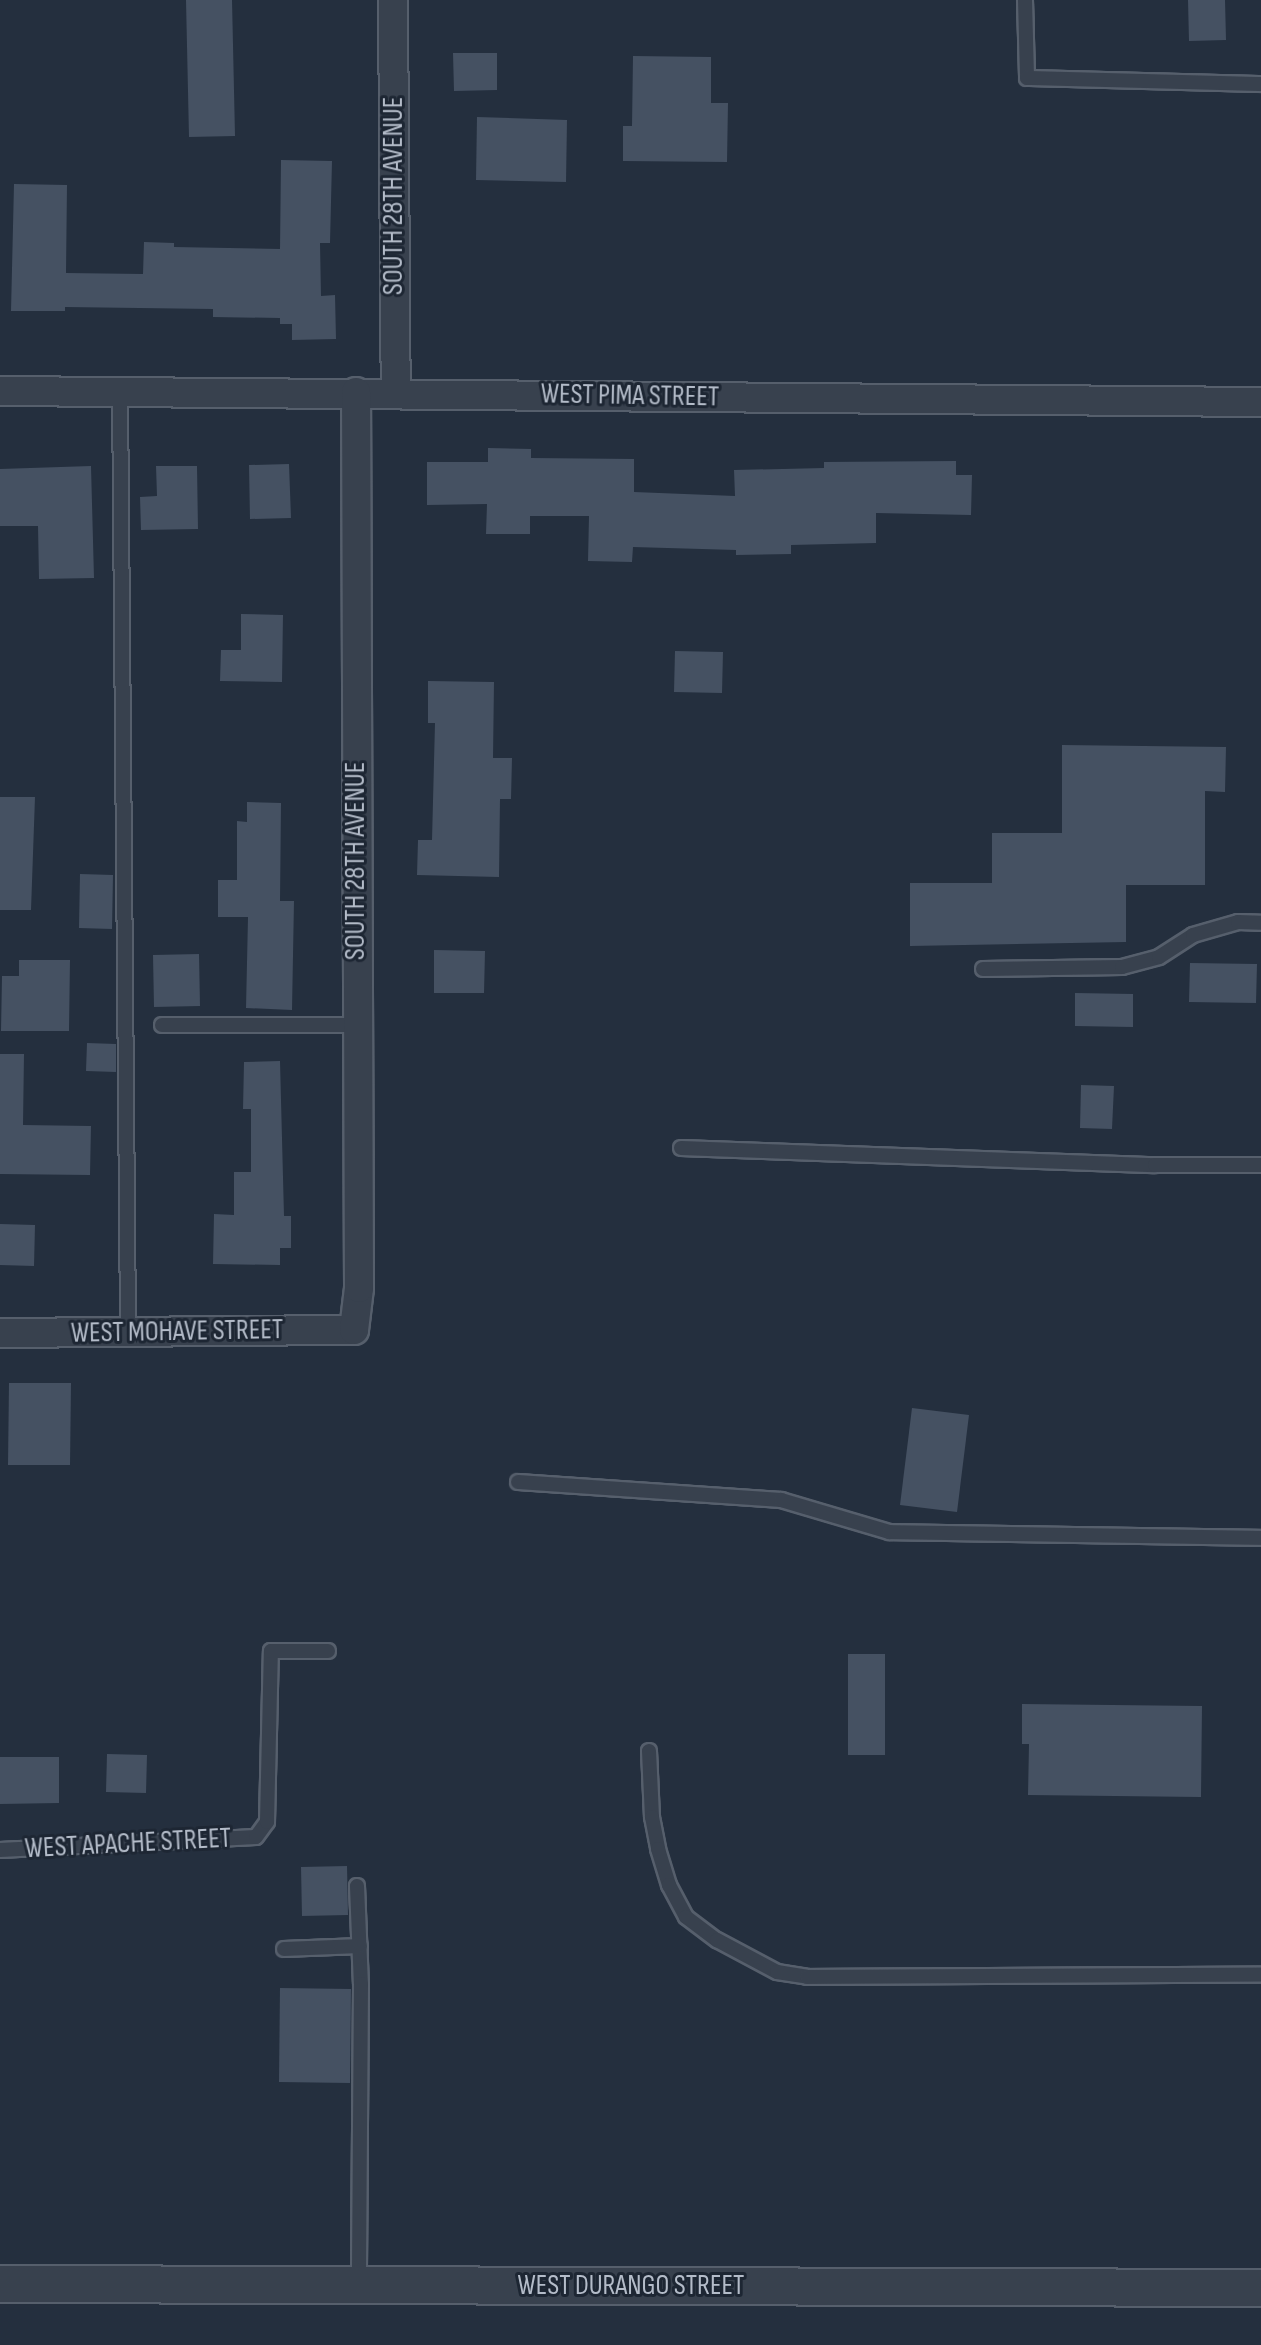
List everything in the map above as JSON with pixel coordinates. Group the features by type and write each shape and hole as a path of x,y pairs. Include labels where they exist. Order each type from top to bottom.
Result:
{"street":[{"name":"SOUTH 28TH AVENUE","path":"393,0 396,393"},
{"name":"WEST PIMA STREET","path":"0,391 1261,402"},
{"name":"SOUTH 28TH AVENUE","path":"354,1330 359,1288 356,392"},
{"name":"WEST MOHAVE STREET","path":"0,1333 354,1330"},
{"name":"WEST DURANGO STREET","path":"0,2284 1261,2288"}],"lane":[{"path":"1025,0 1027,78 1261,84"},
{"path":"120,392 128,1332"},
{"path":"983,969 1122,967 1159,957 1193,935 1238,922 1261,923"},
{"path":"162,1025 356,1025"},
{"path":"681,1148 1155,1165 1261,1165"},
{"path":"518,1482 781,1500 889,1532 1261,1538"},
{"name":"WEST APACHE STREET","path":"0,1850 256,1837 267,1822 271,1651 328,1651"},
{"path":"649,1751 652,1817 658,1849 669,1885 686,1917 717,1940 777,1972 807,1977 1261,1975"},
{"path":"357,1886 360,1946 359,2285"},
{"path":"284,1949 360,1946"}],"building":[{"path":"186,0 232,0 235,136 189,137"},
{"path":"1188,0 1225,0 1226,40 1189,41"},
{"path":"453,53 497,53 497,90 454,91"},
{"path":"633,56 711,57 711,103 728,103 727,162 623,161 623,126 632,126"},
{"path":"477,117 567,120 566,182 476,180"},
{"path":"281,160 332,161 330,243 320,243 321,296 335,295 336,339 292,340 292,324 280,324 280,318 213,317 213,309 65,307 65,311 11,311 14,184 67,185 66,273 143,274 144,242 174,243 174,247 280,249"},
{"path":"488,448 531,449 531,458 634,459 634,492 735,496 734,470 824,468 824,462 956,461 956,475 972,475 971,515 876,513 876,543 791,545 791,554 736,555 736,550 633,547 632,562 588,561 589,516 530,516 530,534 486,534 487,504 427,505 427,462 488,462"},
{"path":"289,464 291,518 250,519 249,465"},
{"path":"91,466 94,578 39,579 38,526 0,526 0,469"},
{"path":"156,466 197,466 198,529 141,530 140,497 157,496"},
{"path":"241,614 283,615 282,682 220,681 221,650 241,650"},
{"path":"675,651 723,652 722,693 674,692"},
{"path":"428,681 494,682 493,758 512,758 511,799 500,799 499,877 417,875 418,840 432,840 435,723 428,723"},
{"path":"1062,745 1226,747 1225,792 1205,791 1205,885 1126,885 1126,942 910,946 910,883 992,883 992,833 1062,833"},
{"path":"0,797 35,797 31,910 0,910"},
{"path":"247,802 281,803 280,901 294,901 292,1010 246,1008 248,917 218,917 218,880 237,880 237,821 247,822"},
{"path":"80,874 113,875 112,929 79,928"},
{"path":"434,950 485,951 484,993 434,993"},
{"path":"199,954 200,1006 154,1007 153,955"},
{"path":"19,960 70,960 69,1031 1,1031 2,976 19,976"},
{"path":"1190,963 1257,964 1256,1003 1189,1002"},
{"path":"1075,993 1133,994 1133,1027 1075,1026"},
{"path":"87,1043 116,1044 116,1072 86,1071"},
{"path":"0,1054 24,1054 23,1125 91,1126 90,1175 0,1174"},
{"path":"280,1061 284,1216 291,1216 291,1248 280,1248 280,1265 213,1264 214,1214 234,1215 234,1172 251,1172 251,1109 243,1109 244,1062"},
{"path":"1081,1085 1114,1086 1112,1129 1080,1128"},
{"path":"0,1224 35,1225 34,1266 0,1265"},
{"path":"9,1383 71,1383 70,1465 8,1465"},
{"path":"912,1408 969,1415 957,1512 900,1505"},
{"path":"848,1654 885,1654 885,1755 848,1755"},
{"path":"1022,1704 1202,1706 1201,1797 1028,1795 1029,1744 1022,1744"},
{"path":"107,1754 147,1755 146,1793 106,1792"},
{"path":"0,1757 59,1757 59,1803 0,1804"},
{"path":"347,1866 348,1915 302,1916 301,1867"},
{"path":"280,1988 351,1989 350,2083 279,2082"}]}
